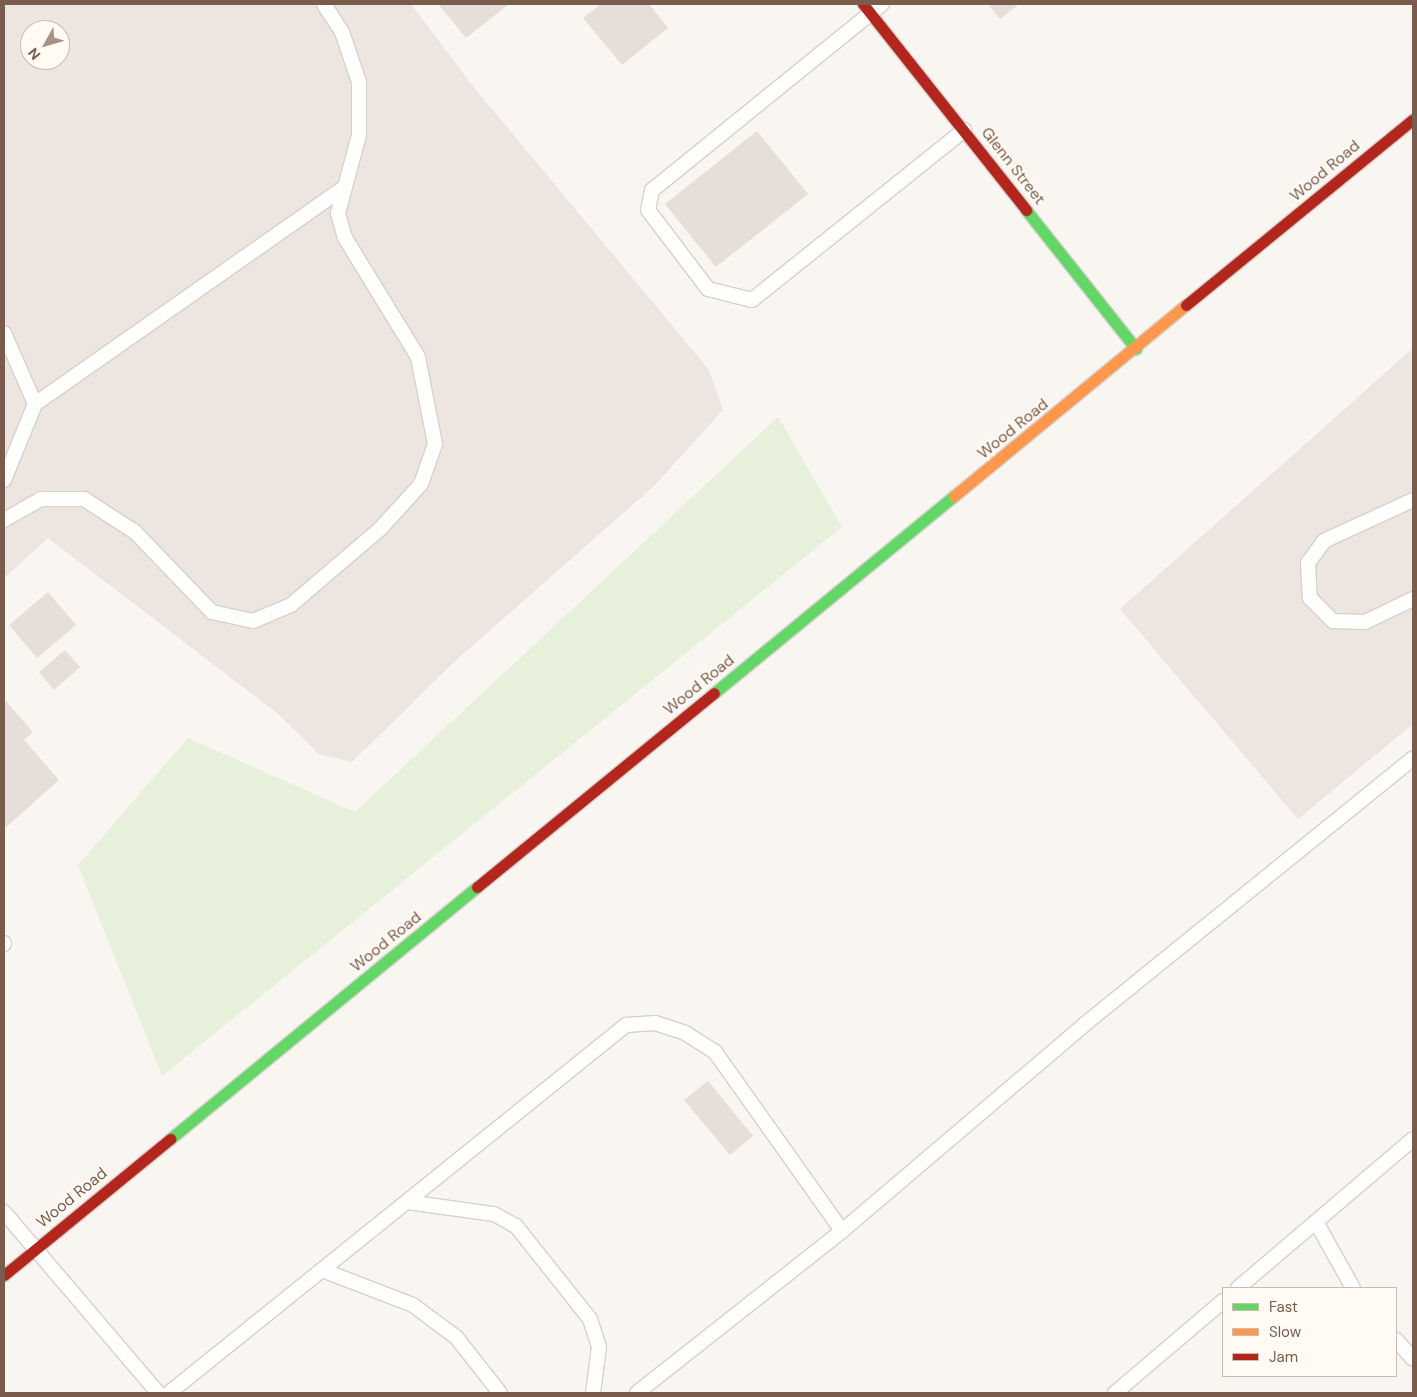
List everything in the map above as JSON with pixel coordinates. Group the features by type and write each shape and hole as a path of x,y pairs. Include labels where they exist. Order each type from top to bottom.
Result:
{"street":[{"name":"Glenn Street","path":"867,8 1136,349"},
{"name":"Wood Road","path":"4,1275 1136,349 1413,119"}],"lane":[{"path":"4,520 41,499 84,499 135,532 212,612 253,621 291,605 380,529 421,484 435,444 418,358 345,238 338,213 343,188 359,135 359,82 342,32 324,4"},
{"path":"882,4 867,8 652,190 648,210 708,289 752,300 964,130"},
{"path":"4,480 35,404 343,188"},
{"path":"4,333 35,404"},
{"path":"1413,500 1324,541 1308,563 1310,598 1333,621 1365,622 1413,599"},
{"path":"636,1393 842,1231 1085,1024 1413,758"},
{"path":"169,1393 626,1025 655,1023 685,1033 715,1052 842,1231"},
{"path":"1239,1287 1413,1139"},
{"path":"407,1202 494,1214 516,1226 590,1319 599,1347 593,1393"},
{"path":"4,1212 34,1250 158,1393"},
{"path":"1316,1222 1352,1287"},
{"path":"322,1270 413,1305 456,1337 500,1393"},
{"path":"1115,1393 1222,1302"},
{"path":"1397,1341 1413,1359"}],"shaded area":[{"path":"4,4 411,4 472,85 709,370 723,410 654,486 455,661 352,762 319,754 277,713 48,538 4,578"},
{"path":"1413,348 1413,724 1298,819 1120,609"}],"green space":[{"path":"778,417 842,527 162,1076 78,865 188,738 355,812"}],"building":[{"path":"438,4 509,4 466,38"},
{"path":"601,4 649,4 668,28 622,65 583,18"},
{"path":"988,4 1019,4 1000,19"},
{"path":"757,131 808,194 716,267 665,204"},
{"path":"48,592 76,625 37,658 9,625"},
{"path":"65,650 80,667 54,690 39,672"},
{"path":"4,699 33,732 24,740 59,780 4,829"},
{"path":"708,1081 753,1136 730,1155 684,1100"}],"traffic: fast":[{"path":"1026,210 1136,349"},
{"path":"714,693 954,496"},
{"path":"170,1139 477,887"}],"traffic: slow":[{"path":"954,496 1186,305"}],"traffic: jam":[{"path":"863,4 1026,210"},
{"path":"1186,305 1413,119"},
{"path":"477,887 714,693"},
{"path":"4,1275 170,1139"}]}
